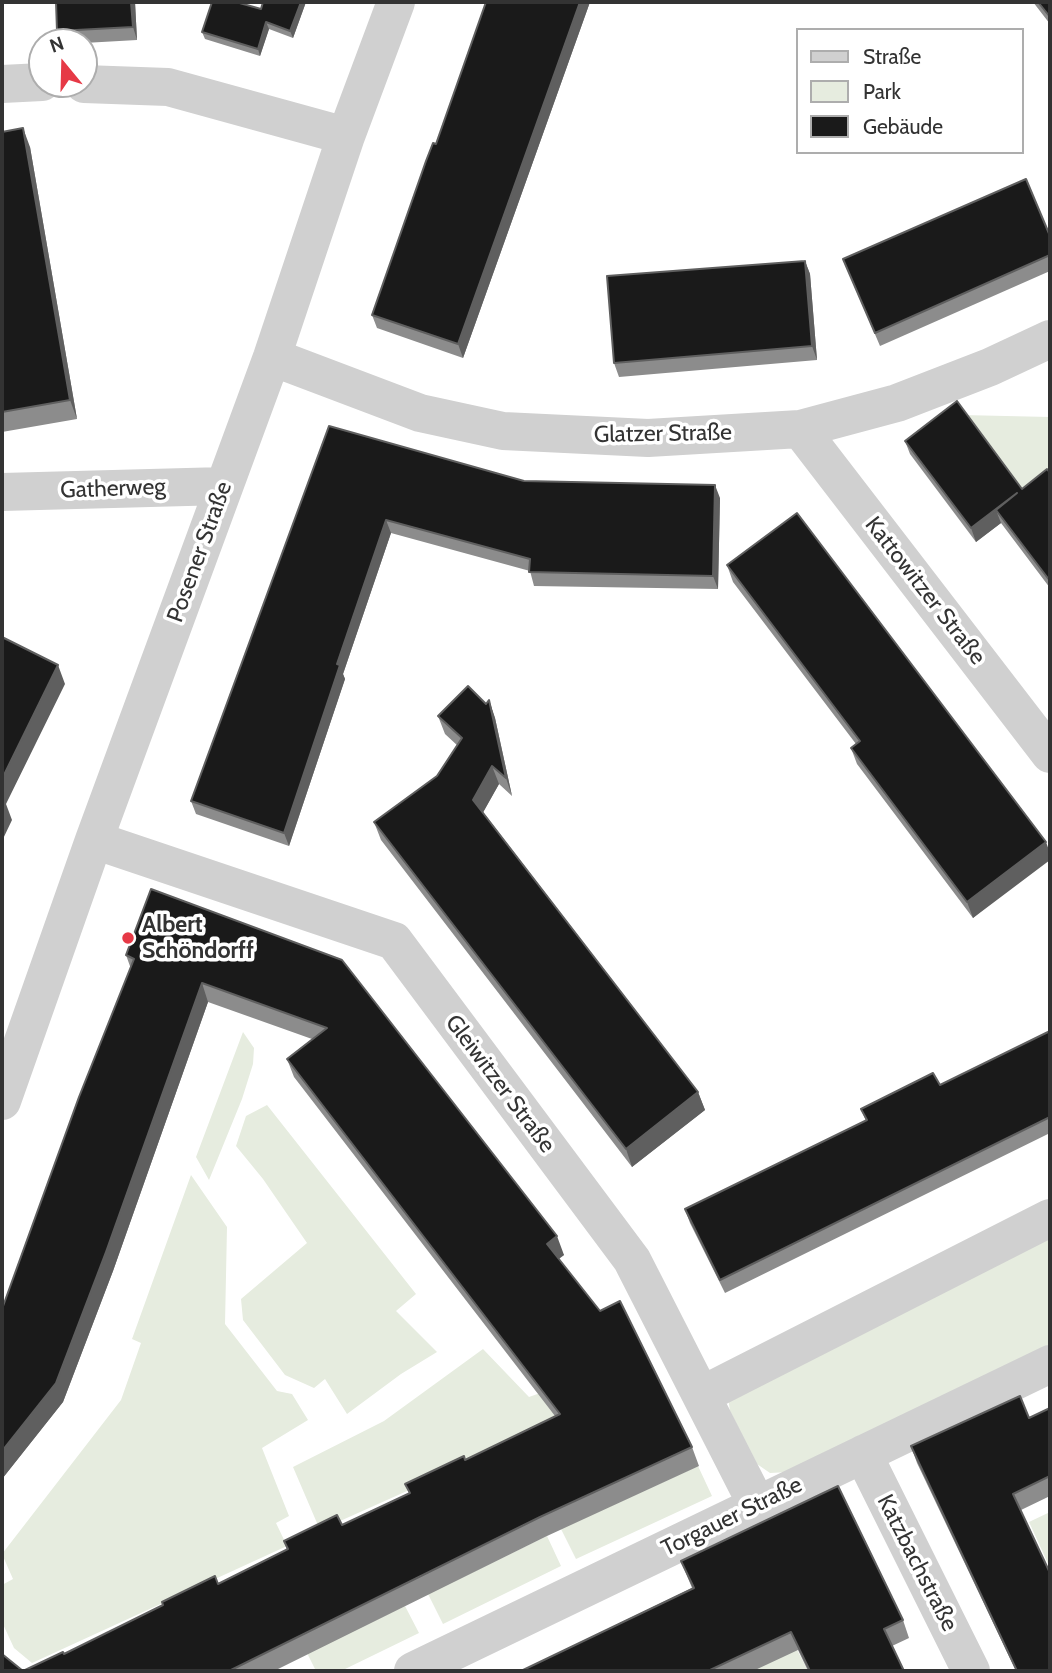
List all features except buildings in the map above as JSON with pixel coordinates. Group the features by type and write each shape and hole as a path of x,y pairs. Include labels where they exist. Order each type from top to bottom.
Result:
{"street":[{"name":"Posener Straße","path":"2,1101 94,840 272,357 346,136 396,2"},
{"path":"2,84 28,83"},
{"path":"98,85 168,88 346,136"},
{"name":"Glatzer Straße","path":"272,357 420,413 503,431 648,438 800,429 897,403 990,367 1050,339"},
{"name":"Kattowitzer Straße","path":"800,429 1050,754"},
{"name":"Gatherweg","path":"2,492 224,486"},
{"name":"Gleiwitzer Straße","path":"94,840 394,942 632,1261 757,1505"},
{"path":"702,1395 1050,1218"},
{"name":"Torgauer Straße","path":"413,1671 1050,1364"},
{"name":"Katzbachstraße","path":"863,1454 971,1671"}],"green space":[{"path":"962,415 1050,417 1050,484 1027,503"},
{"path":"243,1032 254,1048 253,1064 242,1099 209,1180 196,1157"},
{"path":"267,1105 416,1294 396,1311 437,1352 401,1374 347,1414 325,1379 314,1388 285,1375 243,1320 241,1299 307,1243 263,1179 236,1146 246,1116"},
{"path":"191,1175 227,1227 225,1324 277,1391 292,1394 308,1420 262,1448 289,1516 276,1523 287,1546 32,1663 14,1648 2,1622 2,1585 13,1579 2,1554 121,1400 141,1343 132,1339"},
{"path":"1050,1236 1050,1347 789,1472 770,1473 757,1464 730,1411 728,1397"},
{"path":"483,1349 529,1397 543,1392 561,1422 320,1530 293,1467 384,1421"},
{"path":"698,1466 712,1496 576,1559 561,1529"},
{"path":"1050,1512 1050,1568 1029,1522"},
{"path":"547,1536 561,1566 443,1624 428,1594"},
{"path":"405,1606 419,1633 341,1671 316,1671 307,1653"},
{"path":"794,1644 808,1671 752,1671"}],"place":[{"name":"Albert Schöndorff","path":"128,938"}]}
